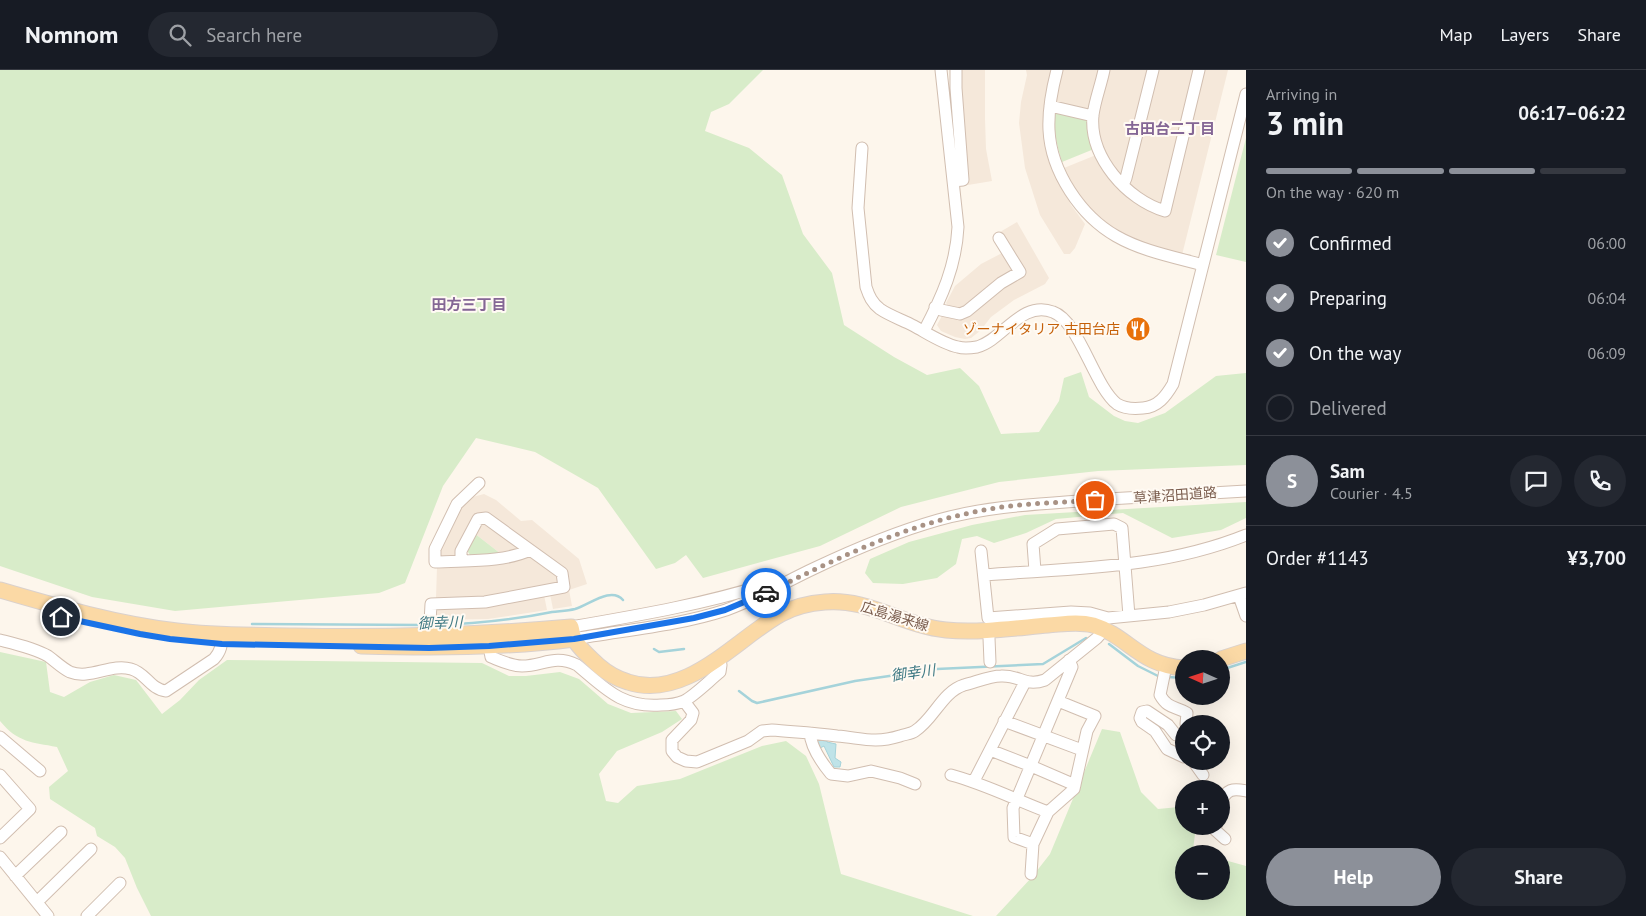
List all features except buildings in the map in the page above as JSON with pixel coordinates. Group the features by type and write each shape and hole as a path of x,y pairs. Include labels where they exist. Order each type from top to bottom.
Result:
{"main road":[{"path":"0,590 133,624 222,639"},
{"path":"0,600 80,622 170,639 429,642 489,646 572,633"},
{"name":"広島湯来線","path":"572,633 603,670 633,684 646,685 673,683 686,678 718,659 754,631 783,613 824,602 846,602 862,605 912,623 948,630 989,630 1077,623 1094,626 1104,630 1149,659 1166,666 1175,667"},
{"path":"429,642 514,632 572,633"},
{"path":"1230,656 1246,651"}],"street":[{"path":"924,331 951,273 957,244 958,227 941,70"},
{"path":"953,182 963,180 956,70"},
{"path":"1057,70 1050,106 1049,131 1052,150 1060,171 1075,197 1091,217 1117,236 1154,252 1203,265"},
{"path":"1104,70 1093,116 1095,137 1099,151 1112,172 1135,196 1151,207 1165,211 1199,70"},
{"path":"1123,185 1153,70"},
{"path":"862,148 858,208 866,287 870,300 880,309 924,331 958,347 970,348 988,342 1021,316 1030,312 1041,310 1053,312 1068,324 1107,392 1117,404 1131,409 1149,408 1165,399 1173,384 1243,116 1246,94"},
{"path":"1050,106 1093,116"},
{"path":"935,306 941,310 960,314 968,311 1001,283 1020,272 999,238"},
{"path":"479,483 457,504 435,549 435,562 502,558 530,550"},
{"name":"草津沼田道路","path":"572,633 662,624 725,610 754,599 814,568 865,546 904,531 977,511 1058,502 1246,491"},
{"path":"429,642 431,604 492,601 564,587 562,573 486,518 478,519 461,551 461,560"},
{"path":"1035,571 1033,544 1057,529 1114,524 1122,528 1129,616"},
{"path":"984,575 1125,565 1174,557 1217,547 1246,535"},
{"path":"982,551 988,620 1071,612 1090,613 1108,618 1129,616 1204,606 1243,595 1246,616"},
{"path":"684,701 694,713 692,720 672,740 672,751 677,757 686,761 697,762 748,741 762,731 810,733 873,741 888,740 914,732 928,720 937,707 951,693 962,686 1000,676 1036,683 1046,680 1104,630"},
{"path":"989,638 990,662"},
{"path":"0,640 47,655 70,672 85,674 121,667 134,669 158,690 166,691 214,658 220,652 222,639"},
{"path":"489,646 492,657 513,665 524,666 550,660 577,664 612,694 630,703 651,706 670,705 684,701 720,672 721,665 718,659"},
{"path":"1033,844 1014,837 1013,808 1072,667 1069,660"},
{"path":"1166,666 1160,695 1173,709 1181,709 1187,713 1187,715"},
{"path":"974,781 1025,682"},
{"path":"1031,874 1033,844 1048,812 1074,789 1087,731 1095,716 1058,702"},
{"path":"1175,734 1168,725 1147,711 1142,712 1140,718 1142,722 1155,731 1167,749 1175,753"},
{"path":"1004,721 1082,750"},
{"path":"810,733 810,741 831,774 848,776 871,771 900,778 915,784"},
{"path":"0,736 40,771"},
{"path":"990,750 1075,786"},
{"path":"1199,770 1203,775"},
{"path":"0,775 30,809 0,838"},
{"path":"951,775 974,781 1048,812"},
{"path":"1230,790 1235,788 1246,791"},
{"path":"15,876 61,832"},
{"path":"1220,835 1224,839"},
{"path":"37,902 91,849"},
{"path":"0,857 48,916"},
{"path":"87,916 120,883"}],"shaded area":[{"path":"961,70 985,70 986,149 992,181 968,185 961,113"},
{"path":"1026,70 1051,70 1043,116 1049,162 1071,205 1085,224 1075,248 1070,254 1064,254 1040,215 1025,168 1019,123 1027,75"},
{"path":"1061,70 1101,70 1092,108 1086,111 1057,104 1054,99"},
{"path":"1109,70 1149,70 1125,173 1118,174 1112,168 1098,138 1097,115"},
{"path":"1156,70 1196,70 1163,203 1158,205 1138,195 1129,183"},
{"path":"1203,70 1228,70 1182,255 1149,246 1120,234 1099,219 1078,195 1064,168 1096,155 1153,212 1166,217"},
{"path":"1017,222 1049,278 1045,284 1014,300 991,317 980,331 971,338 955,337 941,331 937,325 943,314 954,317 1024,273 1000,232"},
{"path":"1004,252 1014,267 1012,273 962,310 949,307 946,303 955,286 981,264"},
{"path":"484,494 496,500 521,521 532,520 579,559 587,584 569,590 564,569 487,514 454,559 438,559 438,549 465,499"},
{"path":"480,521 518,545 517,552 501,554 474,533"},
{"path":"533,556 559,575 560,581 556,586 486,598 436,598 437,567"},
{"path":"569,590 572,606 553,609 550,594"},
{"path":"544,595 547,610 488,619 435,620 435,610 438,606"}],"green space":[{"path":"0,70 763,70 729,104 711,112 705,131 749,148 782,175 803,234 832,273 844,325 894,357 927,375 960,368 979,386 1001,434 1039,432 1059,401 1064,378 1081,372 1089,397 1114,416 1125,421 1138,423 1165,413 1216,376 1246,373 1246,465 1098,471 999,482 901,507 820,546 703,578 686,555 675,563 656,569 598,488 535,452 476,438 443,486 405,583 379,593 175,611 92,597 0,566"},
{"path":"1058,111 1086,118 1089,123 1094,149 1062,162 1057,145 1054,115"},
{"path":"1246,138 1246,262 1216,255"},
{"path":"1246,502 1246,518 1221,530 1172,538 1123,513 1056,519 1026,533 994,543 977,536 962,539 956,564 937,578 903,584 873,583 865,573 870,559 909,542 972,525 1025,515"},
{"path":"474,533 501,554 470,555 466,549"},
{"path":"0,652 46,662 50,692 64,697 90,682 114,675 136,680 162,714 180,700 199,680 227,660 482,663 509,676 560,672 579,679 608,704 631,713 676,711 682,719 662,732 617,751 599,774 606,801 618,803 637,786 680,779 762,746 786,741 806,756 819,784 841,874 973,916 151,916 125,858 115,847 97,836 95,828 50,799 49,787 68,771 57,747 19,738 0,721"},
{"path":"1102,729 1120,732 1141,792 1158,809 1175,807 1175,835 1195,835 1194,845 1175,845 1175,900 1230,900 1230,862 1246,866 1246,916 996,916 1032,877 1050,854"}],"water":[{"path":"818,740 836,744 835,758 841,762 840,767 834,767 824,746 820,748"}],"waterway":[{"name":"御幸川","path":"433,625 493,621 575,609 612,595 618,596 623,600"},
{"name":"御幸川","path":"252,624 425,625"},
{"name":"御幸川","path":"739,691 757,703 855,681 937,669 1043,664 1086,638"},
{"name":"御幸川","path":"1109,644 1138,666 1160,677"},
{"name":"御幸川","path":"654,649 659,652 684,649"},
{"name":"御幸川","path":"1230,667 1246,662"},
{"name":"御幸川","path":"1168,677 1175,677"}],"way so far":[{"path":"766,593 814,568 865,546 940,520 977,511 1014,506 1095,500"}],"place":[{"name":"ゾーナイタリア 古田台店","path":"1138,329"}],"district":[{"name":"古田台二丁目","path":"1170,129"},
{"name":"田方三丁目","path":"469,305"}],"route":[{"path":"61,617 140,634 222,644 429,648 489,646 574,639 694,618 725,610 766,593"}]}
